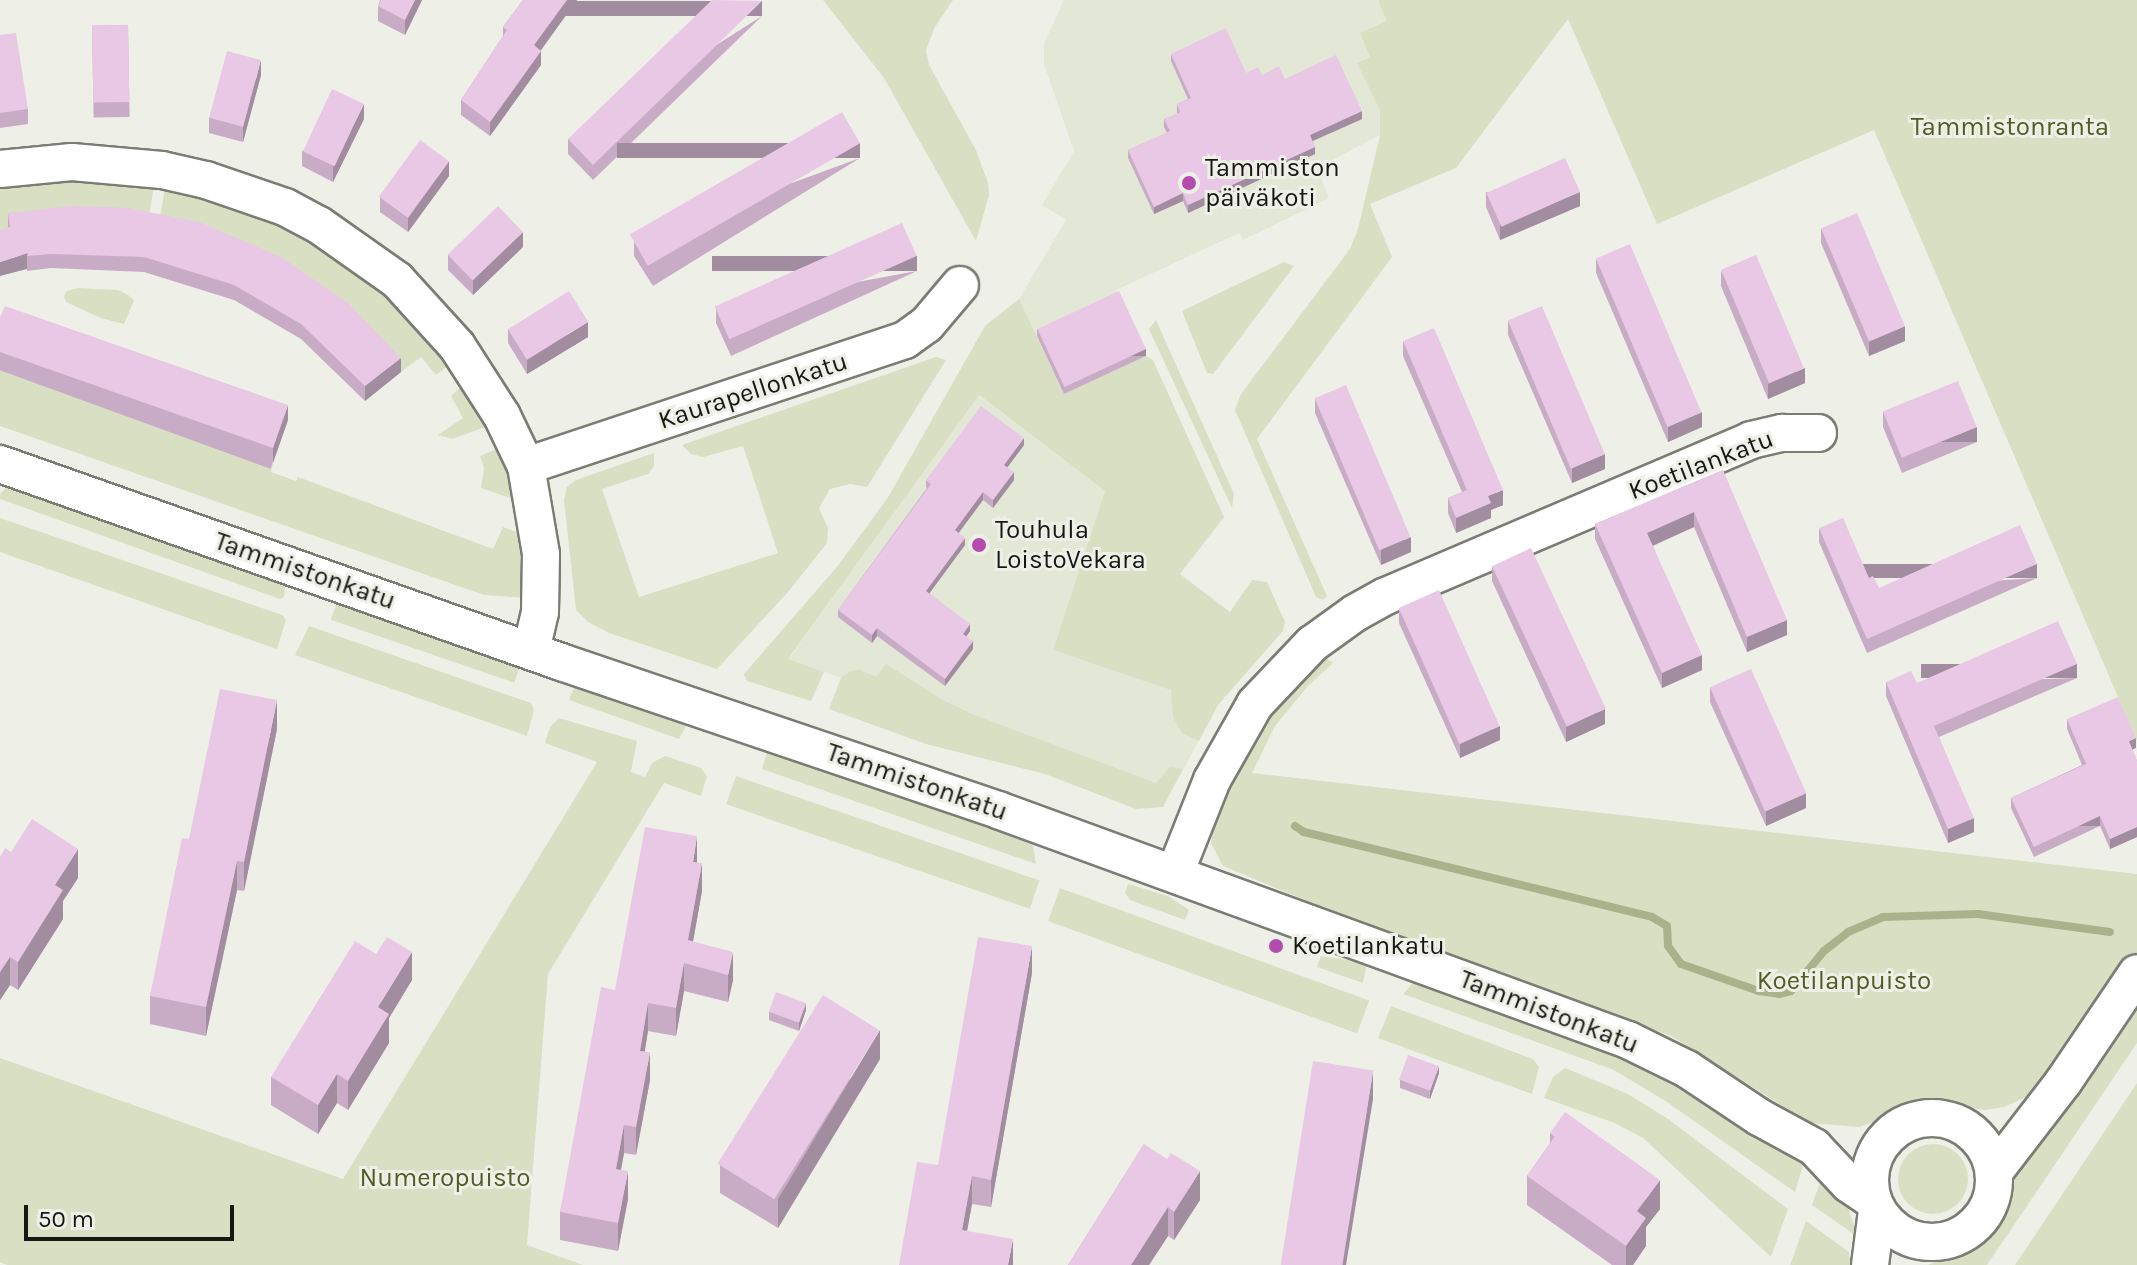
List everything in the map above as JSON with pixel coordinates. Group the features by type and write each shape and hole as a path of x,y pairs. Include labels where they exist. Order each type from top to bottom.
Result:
{"street":[{"path":"0,169 72,162 162,170 249,193 319,225 397,280 438,323 489,392 526,466 541,554 540,612 531,651"},
{"name":"Kaurapellonkatu","path":"526,466 905,340 927,324 960,285"},
{"name":"Koetilankatu","path":"1175,873 1212,780 1255,704 1312,644 1355,613 1386,596 1751,440 1782,433 1818,433"},
{"name":"Tammistonkatu","path":"0,464 1175,873 1628,1040 1687,1069 1759,1117 1814,1147 1849,1184 1875,1205"},
{"path":"1994,1172 2040,1107 2064,1081 2137,973"},
{"path":"1962,1126 2011,1123 2040,1107"},
{"path":"1870,1265 1875,1205 1870,1174 1878,1149 1908,1123 1922,1119 1949,1120 1962,1126 1987,1150 1994,1172 1992,1196 1982,1218 1964,1234 1942,1242 1912,1265"},
{"path":"1814,1147 1886,1139"},
{"path":"1875,1205 1904,1236 1942,1242"}],"shaded area":[{"name":"Tammiston päiväkoti","path":"1064,0 1378,0 1388,21 1371,57 1380,110 1380,135 1317,168 1329,198 1243,240 1239,233 1116,290 1146,356 1064,394 1019,299 1066,220 1042,205 1074,151 1044,64 1044,43"},
{"name":"Touhula LoistoVekara","path":"978,395 1105,491 1053,650 1218,705 1178,779 1166,787 788,660"}],"green space":[{"path":"823,0 953,0 935,27 926,50 929,65 976,150 988,183 989,195 976,241 884,78"},
{"name":"Tammistonranta","path":"1378,0 2137,0 2137,741 1874,130 1657,224 1568,19 1456,168 1370,204 1392,257 1257,439 1327,596 1323,600 1316,597 1235,410 1241,394 1350,249 1358,229 1380,135 1380,110 1357,63 1370,57 1360,33 1387,21"},
{"path":"40,177 155,181 147,226 0,230 0,183"},
{"path":"166,183 278,219 368,276 453,362 436,375 421,357 401,372 158,228"},
{"path":"1284,262 1294,266 1213,374 1207,373 1182,311"},
{"path":"78,288 118,290 128,295 134,300 124,324 101,318 66,302 64,296 67,291"},
{"path":"1019,299 1064,394 1146,356 1153,360 1224,517 1180,574 1230,612 1252,580 1267,582 1285,622 1283,631 1218,705 1199,741 1182,733 1173,717 1171,690 1053,650 1105,491 979,395 788,659 824,672 811,701 747,681 744,674 836,568 887,499 985,326"},
{"path":"1156,320 1234,494 1232,508 1149,329"},
{"path":"936,357 946,360 867,487 850,484 830,489 819,508 828,528 827,543 788,592 717,669 609,633 588,622 576,610 564,500 567,487 576,480 654,453 654,466 648,474 602,489 639,597 778,553 743,446 703,457 691,454 682,445"},
{"path":"0,367 273,463 271,472 296,481 298,477 493,549 503,527 527,536 528,598 484,595 0,426"},
{"path":"466,382 491,425 452,439 438,435 463,418 451,396"},
{"path":"502,447 519,501 481,488 484,468 480,456"},
{"path":"13,481 286,578 284,597 280,599 0,499 0,494"},
{"path":"0,518 282,615 286,620 277,649 0,552"},
{"path":"339,596 522,659 514,683 331,620"},
{"path":"309,626 531,703 534,710 527,736 295,655"},
{"name":"Koetilanpuisto","path":"1320,654 1333,663 1308,686 1275,726 1252,773 2137,874 2137,953 2044,1082 2028,1096 2004,1107 1985,1110 1930,1102 1859,1127 1810,1123 1671,1036 1356,921 1223,866 1211,843 1216,809 1259,721"},
{"path":"886,664 941,699 974,715 1156,783 1170,767 1183,769 1163,807 1136,809 1045,774 926,744 829,709 841,678 850,671 860,670 876,677"},
{"path":"577,681 686,726 679,739 569,700"},
{"name":"Numeropuisto","path":"559,718 637,741 631,772 645,777 652,763 665,756 701,768 707,776 701,796 664,783 548,974 527,1245 583,1265 7,1265 0,1262 0,1058 343,1179 597,762 545,743 550,727"},
{"path":"767,752 863,781 1033,845 1036,864 762,769"},
{"path":"736,776 1040,881 1030,909 726,804"},
{"path":"1128,884 1168,896 1189,910 1185,920 1130,900 1125,893"},
{"path":"1060,888 1369,1001 1357,1033 1048,921"},
{"path":"1321,956 1367,963 1363,983 1317,967"},
{"path":"1419,977 1610,1043 1716,1101 1804,1162 1795,1192 1667,1102 1614,1070 1403,994"},
{"path":"2137,1003 2137,1043 1987,1265 1928,1265 1978,1241 1991,1228 2000,1215 2011,1175"},
{"path":"1391,1006 1533,1059 1539,1067 1532,1094 1378,1038"},
{"path":"1565,1068 1628,1094 1668,1119 1788,1209 1771,1257 1643,1138 1615,1123 1544,1098 1553,1077"},
{"path":"2137,1083 2137,1265 2015,1265 2019,1259"},
{"path":"1940,1144 1962,1159 1968,1179 1966,1193 1958,1204 1947,1212 1926,1214 1908,1204 1900,1193 1898,1172 1908,1154 1919,1146"},
{"path":"1822,1177 1848,1208 1858,1237 1812,1205"},
{"path":"1806,1221 1849,1252 1851,1265 1790,1265"}],"building":[{"path":"381,0 415,0 405,20 378,6"},
{"path":"523,0 567,0 534,45 541,51 490,122 461,100 507,30 503,27"},
{"path":"712,0 762,1 593,165 568,139"},
{"path":"128,25 129,102 93,103 92,26"},
{"path":"1226,28 1246,73 1258,67 1262,75 1279,66 1285,79 1336,55 1362,111 1310,135 1315,147 1188,205 1183,193 1154,207 1128,150 1170,131 1164,119 1180,112 1177,104 1191,98 1171,54"},
{"path":"16,33 28,109 0,113 0,35"},
{"path":"227,51 261,60 243,127 209,118"},
{"path":"332,89 364,104 335,166 303,152"},
{"path":"842,112 860,143 648,266 630,234"},
{"path":"420,140 449,161 408,218 379,197"},
{"path":"1565,158 1580,192 1501,227 1486,193"},
{"path":"73,206 129,208 199,222 281,257 348,303 401,358 365,386 301,324 234,285 144,257 27,256 28,253 0,262 0,230 10,227 8,213"},
{"path":"498,206 523,232 473,281 448,255"},
{"path":"1857,213 1905,326 1869,341 1821,228"},
{"path":"902,223 917,256 729,339 715,306"},
{"path":"1630,244 1702,412 1667,427 1596,258"},
{"path":"1756,255 1804,368 1769,383 1721,270"},
{"path":"569,291 588,322 527,360 508,329"},
{"path":"1119,291 1146,349 1064,387 1037,329"},
{"path":"5,306 288,405 273,448 0,352 0,317"},
{"path":"1542,306 1605,454 1571,469 1508,320"},
{"path":"1434,328 1503,490 1488,496 1491,503 1456,518 1448,498 1467,490 1403,341"},
{"path":"1958,381 1977,427 1902,458 1883,411"},
{"path":"1346,385 1410,537 1379,550 1315,398"},
{"path":"981,406 1024,438 1004,465 1014,472 993,500 983,492 955,530 965,538 926,591 970,624 963,634 973,641 945,679 877,628 872,635 838,610 931,484 926,480"},
{"path":"1723,470 1787,620 1747,637 1694,512 1647,533 1702,655 1662,673 1595,524"},
{"path":"1843,518 1869,578 1873,576 1879,588 2020,525 2037,564 1867,639 1819,528"},
{"path":"1531,548 1606,708 1567,727 1492,566"},
{"path":"1439,590 1500,726 1459,744 1399,608"},
{"path":"2058,621 2077,664 1934,726 1974,818 1948,829 1886,682 1911,671 1917,683"},
{"path":"1751,669 1806,793 1765,812 1710,687"},
{"path":"220,689 277,700 244,862 237,861 206,1007 150,996 182,838 189,839"},
{"path":"2118,697 2136,738 2129,741 2137,761 2137,827 2110,839 2100,816 2034,847 2011,798 2086,764 2067,719"},
{"path":"32,819 78,849 55,885 63,890 18,962 10,957 0,972 0,857 5,848 11,852"},
{"path":"645,827 697,836 693,862 702,863 688,940 733,952 728,975 684,963 676,1008 648,1003 640,1051 650,1052 636,1127 624,1125 616,1169 628,1171 618,1223 560,1212 601,987 615,990"},
{"path":"387,937 412,952 378,1007 389,1014 348,1081 337,1074 318,1105 271,1077 355,941 376,954"},
{"path":"978,937 1032,946 991,1180 972,1176 962,1230 1013,1239 1008,1265 899,1265 917,1162 938,1165"},
{"path":"776,992 806,1003 799,1023 769,1012"},
{"path":"823,995 880,1031 774,1199 718,1164"},
{"path":"1408,1055 1439,1066 1430,1091 1399,1079"},
{"path":"1313,1061 1373,1071 1342,1265 1281,1265"},
{"path":"1565,1112 1660,1180 1637,1211 1646,1218 1626,1246 1527,1176 1555,1136 1550,1133"},
{"path":"1144,1144 1167,1159 1171,1153 1200,1171 1174,1212 1168,1207 1131,1265 1068,1265"}],"waterway":[{"path":"1295,826 1304,832 1652,917 1667,926 1668,946 1681,964 1759,991 1780,994 1791,991 1824,951 1848,932 1883,917 1978,914 2110,932"}],"place":[{"name":"Tammiston päiväkoti","path":"1189,183"},
{"name":"Touhula LoistoVekara","path":"979,545"},
{"name":"Koetilankatu","path":"1276,946"}]}
